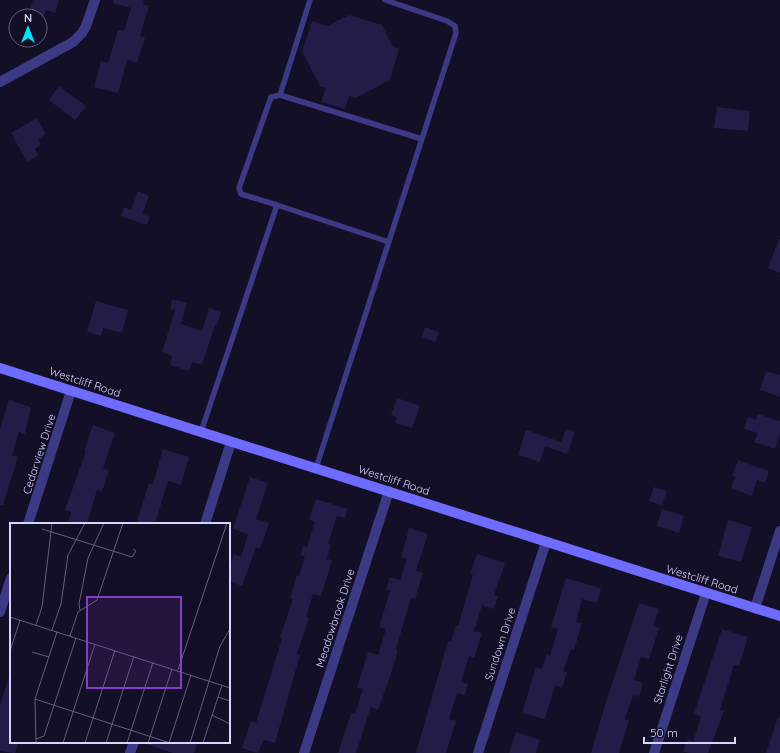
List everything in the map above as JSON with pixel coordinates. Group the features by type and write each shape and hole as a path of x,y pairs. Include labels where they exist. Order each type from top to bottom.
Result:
{"street":[{"path":"0,82 73,42 82,33 86,26 95,0"},
{"name":"Westcliff Road","path":"0,368 780,616"},
{"name":"Cedarview Drive","path":"28,523 72,391"},
{"path":"205,523 231,442"},
{"name":"Meadowbrook Drive","path":"304,753 389,491"},
{"path":"755,608 780,530"},
{"name":"Sundown Drive","path":"478,753 546,542"},
{"path":"0,612 10,581"},
{"name":"Starlight Drive","path":"654,753 706,593"},
{"path":"130,753 134,743"}],"lane":[{"path":"280,95 310,0"},
{"path":"316,468 456,33 455,26 447,21 384,0"},
{"path":"389,242 241,194 239,188 271,97 280,95 422,139"},
{"path":"201,432 277,205"}],"building":[{"path":"33,0 59,0 55,13 48,11 48,8 30,8"},
{"path":"113,0 144,0 143,4 149,6 140,36 145,38 137,63 127,60 118,93 94,87 101,61 108,63 118,30 124,31 131,8 113,3"},
{"path":"349,15 382,25 393,47 399,49 390,80 356,98 349,96 345,109 321,102 326,88 320,86 302,52 312,21 327,26"},
{"path":"59,86 86,106 75,120 49,100"},
{"path":"717,107 750,111 748,131 714,128"},
{"path":"37,118 46,134 38,139 41,145 35,149 38,155 27,162 11,133"},
{"path":"138,191 149,196 142,214 150,217 147,225 121,216 124,207 131,210"},
{"path":"780,239 780,273 768,268"},
{"path":"172,299 187,303 181,324 202,331 209,308 221,312 217,325 215,325 202,365 192,362 189,371 170,365 172,356 162,352 175,310 170,309"},
{"path":"96,301 128,310 122,333 103,328 101,336 87,332"},
{"path":"425,327 439,332 436,342 422,337"},
{"path":"766,371 780,375 780,397 760,390"},
{"path":"397,398 420,406 412,428 395,423 397,417 391,415"},
{"path":"9,400 31,407 25,434 19,432 12,455 18,457 3,505 0,505 0,429"},
{"path":"758,414 780,421 780,434 775,449 754,442 758,433 744,429 748,417 756,420"},
{"path":"93,425 115,433 103,468 109,470 102,492 97,490 87,523 67,523 71,512 65,510 86,451 84,451"},
{"path":"566,429 575,432 567,454 545,446 540,462 518,455 526,430 561,442"},
{"path":"163,449 189,457 181,485 168,481 155,523 136,523 149,483 153,484"},
{"path":"738,460 769,471 765,483 757,480 752,496 731,488 735,477 732,476"},
{"path":"250,477 268,483 256,519 269,523 260,549 256,547 242,586 230,581 230,565 234,554 241,557 248,534 233,529"},
{"path":"654,487 667,491 662,506 649,501"},
{"path":"316,499 348,509 345,518 337,516 328,544 331,545 327,559 332,561 321,596 313,594 306,617 309,618 297,654 300,655 275,743 264,740 258,753 242,748 251,721 256,723 282,638 280,637 293,599 290,598 305,556 300,555 303,546 307,547 315,522 309,519"},
{"path":"662,509 684,516 679,533 657,526"},
{"path":"728,520 752,527 741,562 718,556"},
{"path":"409,528 428,534 416,571 423,573 415,599 411,598 396,649 398,650 392,671 378,710 371,707 356,753 338,753 351,713 355,714 363,689 357,688 368,652 378,655 386,629 379,627 390,591 386,590 390,577 400,580 407,559 401,557"},
{"path":"477,554 505,563 494,595 498,596 494,609 482,605 474,631 482,633 474,658 469,656 461,682 468,684 465,695 457,693 449,719 456,721 446,753 416,753 448,641 451,642 456,625 458,626 473,575 470,574"},
{"path":"566,578 601,588 597,603 582,599 576,622 582,623 574,650 571,649 563,671 567,672 562,688 555,685 545,719 522,713 536,667 542,669 547,654 550,656 558,629 551,627"},
{"path":"639,603 659,609 653,626 659,628 649,659 641,657 634,680 643,683 639,697 633,695 625,719 629,720 619,753 591,753 606,702"},
{"path":"722,629 748,637 739,666 734,665 720,710 724,711 708,753 689,753 683,751 688,739 693,741 701,717 694,714"},
{"path":"10,677 10,743 18,743 15,753 0,751 0,705"},
{"path":"778,717 780,718 780,753 766,753"},
{"path":"516,732 540,740 536,753 509,753"},
{"path":"146,744 197,744 194,753 173,753"}]}
